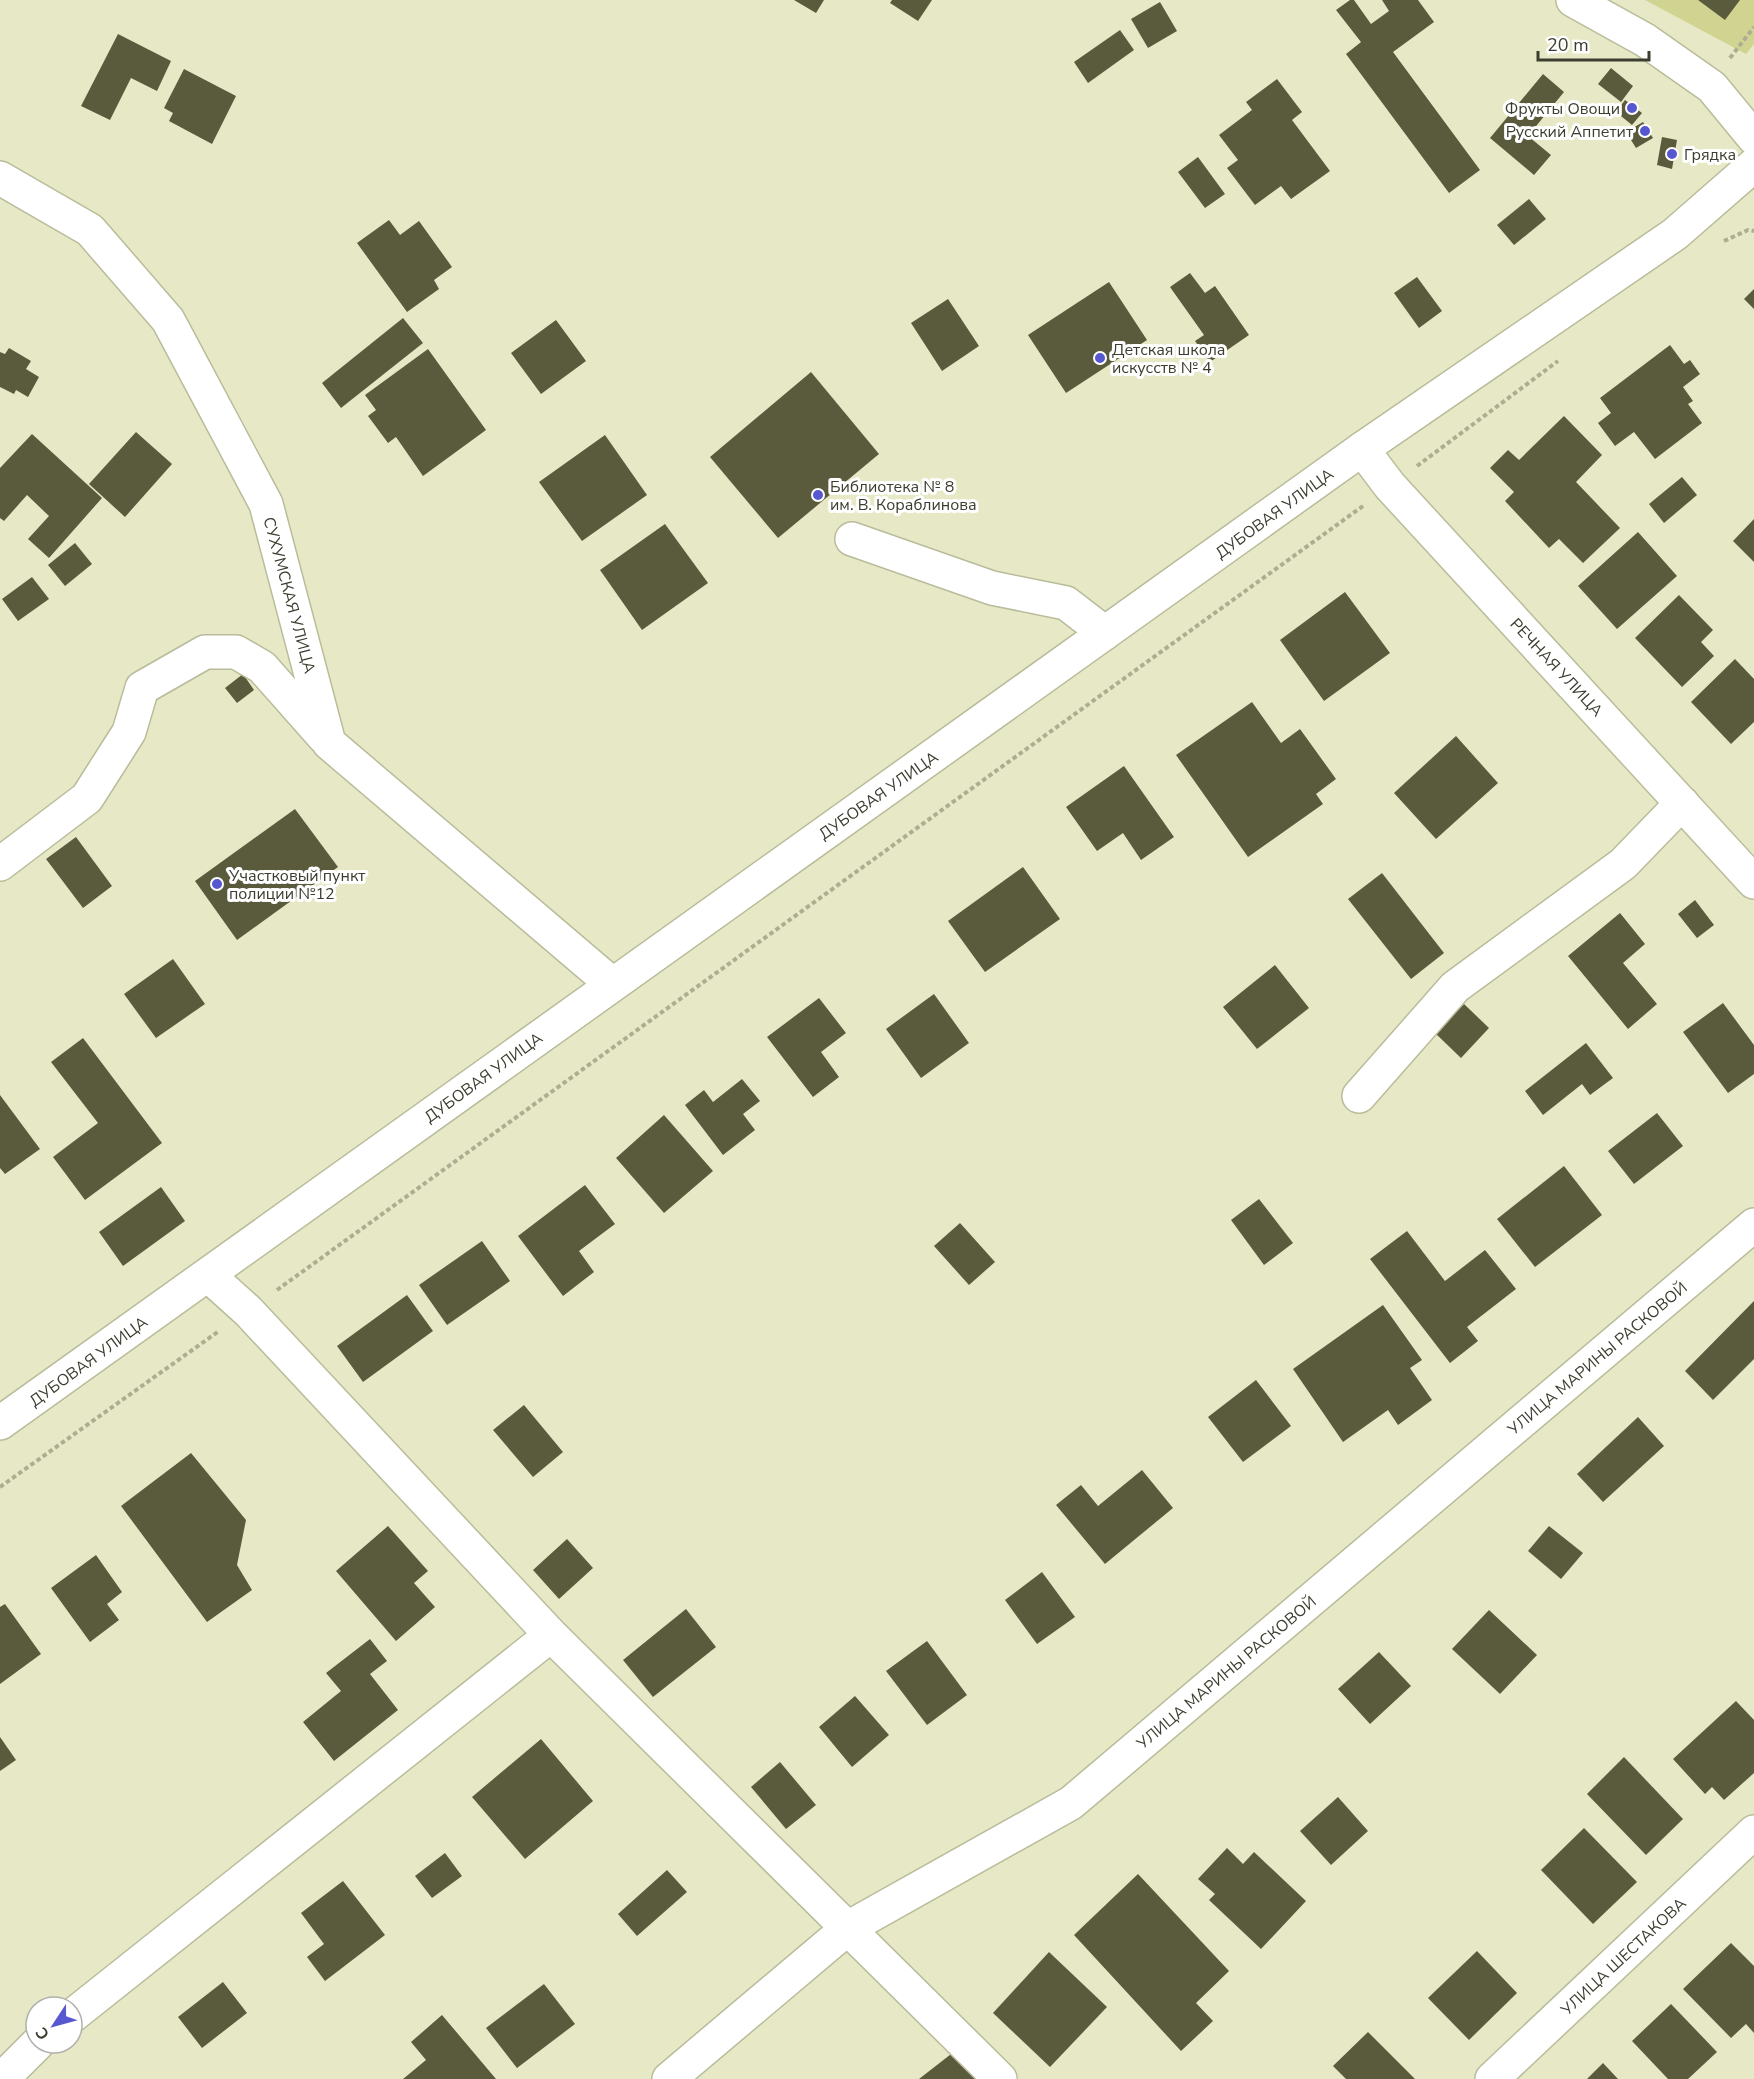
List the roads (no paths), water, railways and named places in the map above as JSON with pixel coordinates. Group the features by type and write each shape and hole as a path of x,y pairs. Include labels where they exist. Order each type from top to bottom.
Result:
{"street":[{"path":"1573,0 1645,40 1712,87 1754,138"},
{"name":"ДУБОВАЯ УЛИЦА","path":"0,1423 1362,449 1675,234 1754,165"},
{"name":"СУХУМСКАЯ УЛИЦА","path":"0,178 90,230 168,320 266,504 329,743"},
{"name":"РЕЧНАЯ УЛИЦА","path":"1362,449 1390,486 1754,882"},
{"path":"852,539 992,588 1066,603 1105,633"},
{"path":"0,864 87,798 129,732 142,688 205,652 236,652 262,667 329,743 612,984"},
{"path":"1359,1096 1455,987 1623,864 1682,803"},
{"name":"УЛИЦА МАРИНЫ РАСКОВОЙ","path":"669,2079 848,1928 1071,1803 1754,1225"},
{"path":"208,1275 248,1311 551,1635 1000,2079"},
{"path":"84,2006 551,1635"},
{"name":"УЛИЦА ШЕСТАКОВА","path":"1492,2079 1754,1832"},
{"path":"2,2079 26,2055"}],"place":[{"name":"Фрукты Овощи","path":"1632,108"},
{"name":"Русский Аппетит","path":"1645,131"},
{"name":"Грядка","path":"1672,154"},
{"name":"Детская школа искусств № 4","path":"1100,358"},
{"name":"Библиотека № 8 им. В. Кораблинова","path":"818,495"},
{"name":"Участковый пункт полиции №12","path":"217,884"}]}
